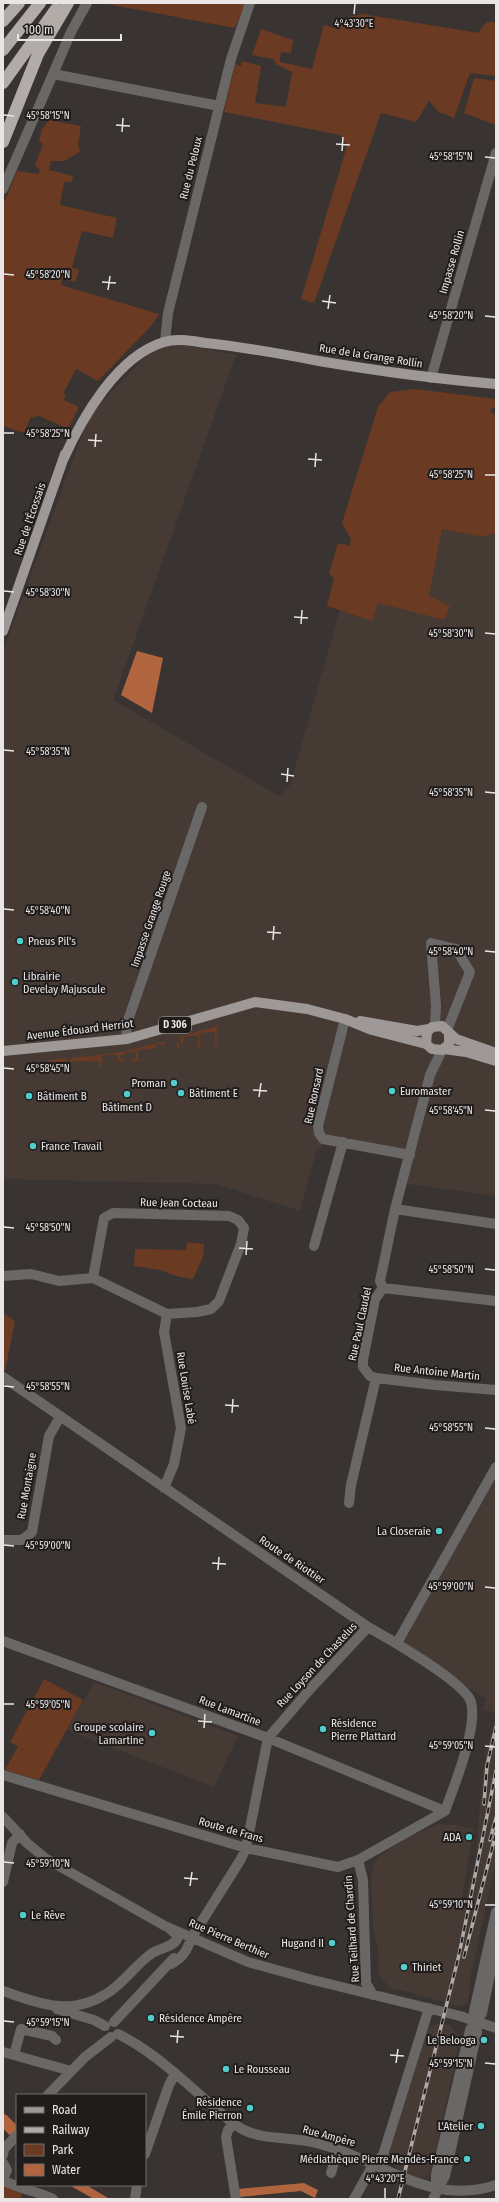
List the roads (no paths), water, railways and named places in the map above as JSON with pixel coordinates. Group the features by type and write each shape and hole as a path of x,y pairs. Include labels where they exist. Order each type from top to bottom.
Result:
{"highway":[{"path":"3,21 19,3"},
{"path":"3,50 40,3"},
{"path":"3,82 60,3"},
{"path":"3,142 38,54 68,3"}],"main road":[{"name":"Rue de la Grange Rollin","path":"165,338 242,347 431,378 496,384"},
{"name":"Rue de l'Écossais","path":"3,631 63,460 77,429 111,382 142,352 165,338"},
{"name":"Avenue Édouard Herriot","path":"3,1051 127,1039 255,1002 285,1004 344,1019 417,1030 432,1028"},
{"name":"Avenue Édouard Herriot","path":"344,1019 372,1030 428,1045"},
{"path":"496,1053 456,1040 442,1026 432,1028 426,1036 428,1045 435,1051 443,1050 466,1052 496,1061"},
{"path":"443,1050 450,1040 448,1032"}],"street":[{"path":"3,189 78,18 87,3"},
{"name":"Rue du Peloux","path":"165,338 183,251 231,59 250,3"},
{"path":"53,74 220,106"},
{"name":"Impasse Rollin","path":"431,378 496,154"},
{"name":"Impasse Grange Rouge","path":"127,1039 126,1026 202,807"},
{"path":"432,1028 437,1018 431,943 456,949 470,972 449,1021 448,1032"},
{"name":"Rue Ronsard","path":"344,1019 318,1126 319,1133 323,1139 410,1155"},
{"name":"Rue Paul Claudel","path":"376,1378 363,1367 363,1360 376,1299 382,1288 380,1282 395,1210 430,1075 432,1058 428,1045"},
{"name":"Rue Paul Claudel","path":"430,1075 443,1050"},
{"path":"314,1246 343,1142"},
{"path":"395,1210 496,1224"},
{"name":"Rue Jean Cocteau","path":"94,1278 104,1218 113,1213 229,1216 238,1220 244,1228 241,1244 219,1302 211,1309 197,1312 168,1314"},
{"path":"3,1276 31,1274 59,1281 94,1278 168,1314"},
{"path":"382,1288 496,1301"},
{"name":"Rue Louise Labé","path":"164,1488 174,1464 181,1428 164,1332 168,1314"},
{"name":"Route de Riottier","path":"3,1377 368,1627 397,1643 461,1688 471,1701 471,1726 461,1765 445,1811"},
{"path":"349,1503 351,1484 376,1378"},
{"name":"Rue Antoine Martin","path":"376,1378 496,1390"},
{"name":"Rue Montaigne","path":"3,1540 22,1540 32,1532 49,1436 60,1417"},
{"path":"397,1643 496,1467"},
{"name":"Rue Loyson de Chastelus","path":"49,2094 86,2057 95,2042 128,2015 132,2005 171,1964 183,1945 192,1937 241,1859 246,1848 268,1738 312,1687 368,1627"},
{"name":"Rue Lamartine","path":"3,1641 268,1738 445,1811"},
{"name":"Route de Frans","path":"3,1775 246,1848 338,1867 358,1860 445,1811"},
{"name":"Rue Pierre Berthier","path":"3,1817 45,1858 165,1926 262,1967 460,2016 496,2028"},
{"path":"3,1882 12,1843 20,1834"},
{"name":"Rue Teilhard de Chardin","path":"358,1860 362,1880 366,1983 374,1995"},
{"path":"435,2195 446,2169 477,2032 474,2011 496,1912"},
{"path":"50,2007 83,2004 106,1994 152,1953 173,1944 178,1936 165,1926"},
{"path":"475,2022 482,2013 496,1946"},
{"name":"Rue Ampère","path":"3,1991 94,2020 112,2029 129,2039 175,2074 234,2124 251,2133 314,2142 338,2150 360,2158 435,2195 475,2192 496,2185"},
{"path":"354,2199 373,2165 383,2155 429,2008"},
{"path":"14,2055 20,2029 52,2036 56,2040"},
{"path":"3,2052 71,2071"},
{"path":"146,2151 166,2091 175,2074"},
{"path":"234,2124 228,2130 226,2137 236,2199"},
{"path":"3,2155 4,2149 12,2135"},
{"path":"331,2173 338,2150"},
{"path":"3,2163 4,2178 10,2184 53,2199"},
{"path":"4,2178 16,2180"},
{"path":"135,2199 137,2186"}],"water":[{"path":"137,651 163,658 152,713 121,695"},
{"path":"304,2183 318,2190 315,2198 301,2191 240,2197 238,2189"},
{"path":"71,2186 88,2186 110,2199 94,2199"}],"waterway":[{"path":"3,2120 16,2133"}],"railway":[{"path":"484,1804 487,1766 496,1727"},
{"path":"398,2199 459,1955 496,1771"},
{"path":"490,1840 496,1818"},
{"path":"464,1957 496,1833"}],"place":[{"name":"Pneus Pil's","path":"20,941"},
{"name":"Librairie Develay Majuscule","path":"15,982"},
{"name":"Proman","path":"174,1083"},
{"name":"Euromaster","path":"392,1091"},
{"name":"Bâtiment E","path":"181,1093"},
{"name":"Bâtiment D","path":"127,1094"},
{"name":"Bâtiment B","path":"29,1096"},
{"name":"France Travail","path":"33,1146"},
{"name":"La Closeraie","path":"439,1531"},
{"name":"Résidence Pierre Plattard","path":"323,1729"},
{"name":"Groupe scolaire Lamartine","path":"152,1733"},
{"name":"ADA","path":"469,1837"},
{"name":"Le Rêve","path":"23,1915"},
{"name":"Hugand II","path":"332,1943"},
{"name":"Thiriet","path":"404,1967"},
{"name":"Résidence Ampère","path":"151,2018"},
{"name":"Le Belooga","path":"484,2040"},
{"name":"Le Rousseau","path":"226,2069"},
{"name":"Résidence Émile Pierron","path":"250,2108"},
{"name":"L'Atelier","path":"481,2126"},
{"name":"Médiathèque Pierre Mendès-France","path":"467,2159"}]}
